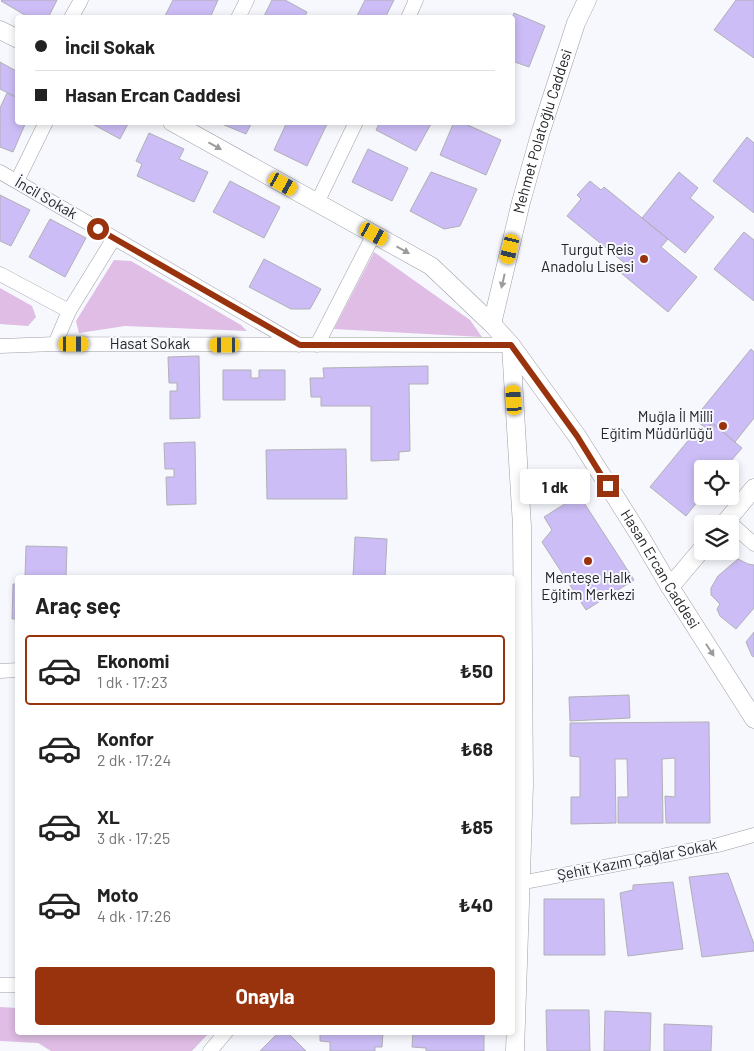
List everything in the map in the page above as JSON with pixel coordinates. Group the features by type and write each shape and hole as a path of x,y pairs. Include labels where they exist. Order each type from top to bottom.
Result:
{"street":[{"path":"73,15 81,0"},
{"path":"240,15 247,0"},
{"path":"409,15 416,0"},
{"name":"Mehmet Polatoğlu Caddesi","path":"492,324 521,202 539,140 576,23 587,0"},
{"path":"0,30 15,38"},
{"path":"17,181 45,125"},
{"name":"Hasan Ercan Caddesi","path":"180,125 431,266 492,324 511,345 577,436 754,719"},
{"path":"317,203 355,125"},
{"name":"İncil Sokak","path":"0,172 300,345"},
{"path":"317,345 374,234"},
{"path":"56,344 69,311 114,238"},
{"path":"0,274 69,311"},
{"name":"Hasat Sokak","path":"0,346 56,344 511,345"},
{"path":"511,345 522,526 524,785 515,966"},
{"path":"731,515 754,488"},
{"path":"739,533 754,544"},
{"path":"670,587 694,558"},
{"path":"0,671 15,670"},
{"name":"Şehit Kazım Çağlar Sokak","path":"520,883 718,845 754,835"},
{"path":"0,985 15,985"},
{"path":"515,1017 516,1051"},
{"path":"210,1051 223,1035"}],"shaded area":[{"path":"374,252 470,320 482,337 334,329"},
{"path":"114,260 131,261 241,325 247,331 125,326 79,333 76,321"},
{"path":"0,288 32,306 36,317 28,326 0,324"},
{"path":"0,1007 15,1008 15,1035 207,1035 192,1051 51,1051 38,1043 0,1041"}],"building":[{"path":"57,0 50,15 25,15 1,1"},
{"path":"173,0 218,0 211,15 166,15"},
{"path":"272,0 285,0 307,12 306,15 264,15"},
{"path":"365,0 394,0 386,15 358,15"},
{"path":"736,0 754,0 754,58 714,30"},
{"path":"514,13 545,26 529,67 515,62 515,15 513,15"},
{"path":"0,62 15,70 15,96 0,89"},
{"path":"7,93 15,97 15,125 25,125 13,152 0,147 0,108"},
{"path":"94,125 127,125 120,139"},
{"path":"224,125 250,125 246,134"},
{"path":"286,125 327,125 307,166 274,150"},
{"path":"378,125 430,125 416,151 376,130"},
{"path":"453,125 468,125 501,140 486,175 440,155"},
{"path":"149,133 184,149 179,159 208,172 194,202 137,176 142,164 136,161"},
{"path":"747,137 754,143 754,213 713,181"},
{"path":"368,149 408,168 392,201 352,182"},
{"path":"431,172 477,189 460,226 444,229 410,211"},
{"path":"679,172 698,188 690,198 714,217 685,253 642,218"},
{"path":"230,181 280,207 264,238 213,212"},
{"path":"590,181 601,190 604,187 668,239 661,247 697,277 668,312 621,273 627,265 567,216 581,199 577,195"},
{"path":"0,195 30,210 11,246 0,241"},
{"path":"50,219 86,238 65,277 29,257"},
{"path":"744,232 754,240 754,301 714,269"},
{"path":"264,259 321,289 310,309 291,309 249,287"},
{"path":"751,349 754,352 754,418 735,442 712,423 707,429 694,419"},
{"path":"199,356 200,418 170,419 170,391 177,391 177,383 169,383 168,357"},
{"path":"428,366 428,384 409,384 410,451 399,452 399,460 371,461 371,406 321,406 321,397 311,397 310,378 324,378 323,368"},
{"path":"223,370 251,370 251,378 259,378 259,370 285,370 285,400 223,400"},
{"path":"712,423 742,448 732,460 694,460 695,505 686,516 650,487 696,431 702,435"},
{"path":"195,442 196,504 167,505 166,477 174,477 174,469 165,469 164,443"},
{"path":"346,449 347,499 267,499 266,450"},
{"name":"Menteşe Halk Eğitim Merkezi","path":"579,495 634,580 586,610 542,542 552,530 544,517"},
{"path":"355,537 387,539 385,575 353,575"},
{"path":"26,546 67,547 66,575 25,575"},
{"path":"737,560 754,565 754,608 736,629 720,616 717,609 720,604 711,595 711,588 718,576"},
{"path":"13,584 15,584 15,619 12,619"},
{"path":"754,632 754,657 746,642"},
{"path":"629,695 630,718 570,721 569,697"},
{"path":"709,722 710,823 666,823 665,796 675,797 675,758 662,759 663,823 618,823 618,797 628,797 627,759 615,759 616,823 571,824 571,797 580,797 580,757 570,756 570,723"},
{"path":"728,873 754,944 754,951 702,957 689,877"},
{"path":"673,882 683,949 628,956 620,893 633,890 633,885"},
{"path":"544,899 604,899 605,955 544,955"},
{"path":"546,1010 589,1010 590,1051 547,1051"},
{"path":"605,1011 651,1013 650,1051 604,1051"},
{"path":"664,1024 712,1026 711,1051 664,1051"},
{"path":"276,1035 290,1035 306,1051 260,1051"},
{"path":"320,1035 383,1035 382,1047 375,1047 375,1051 330,1051 330,1042 320,1041"},
{"path":"413,1035 484,1035 484,1051 426,1051 426,1048 412,1047"}],"place":[{"name":"Turgut Reis Anadolu Lisesi","path":"644,259"},
{"name":"Muğla İl Milli Eğitim Müdürlüğü","path":"723,426"},
{"name":"Menteşe Halk Eğitim Merkezi","path":"588,561"}],"route":[{"path":"98,229 300,345 511,345 577,436 608,486"}]}
